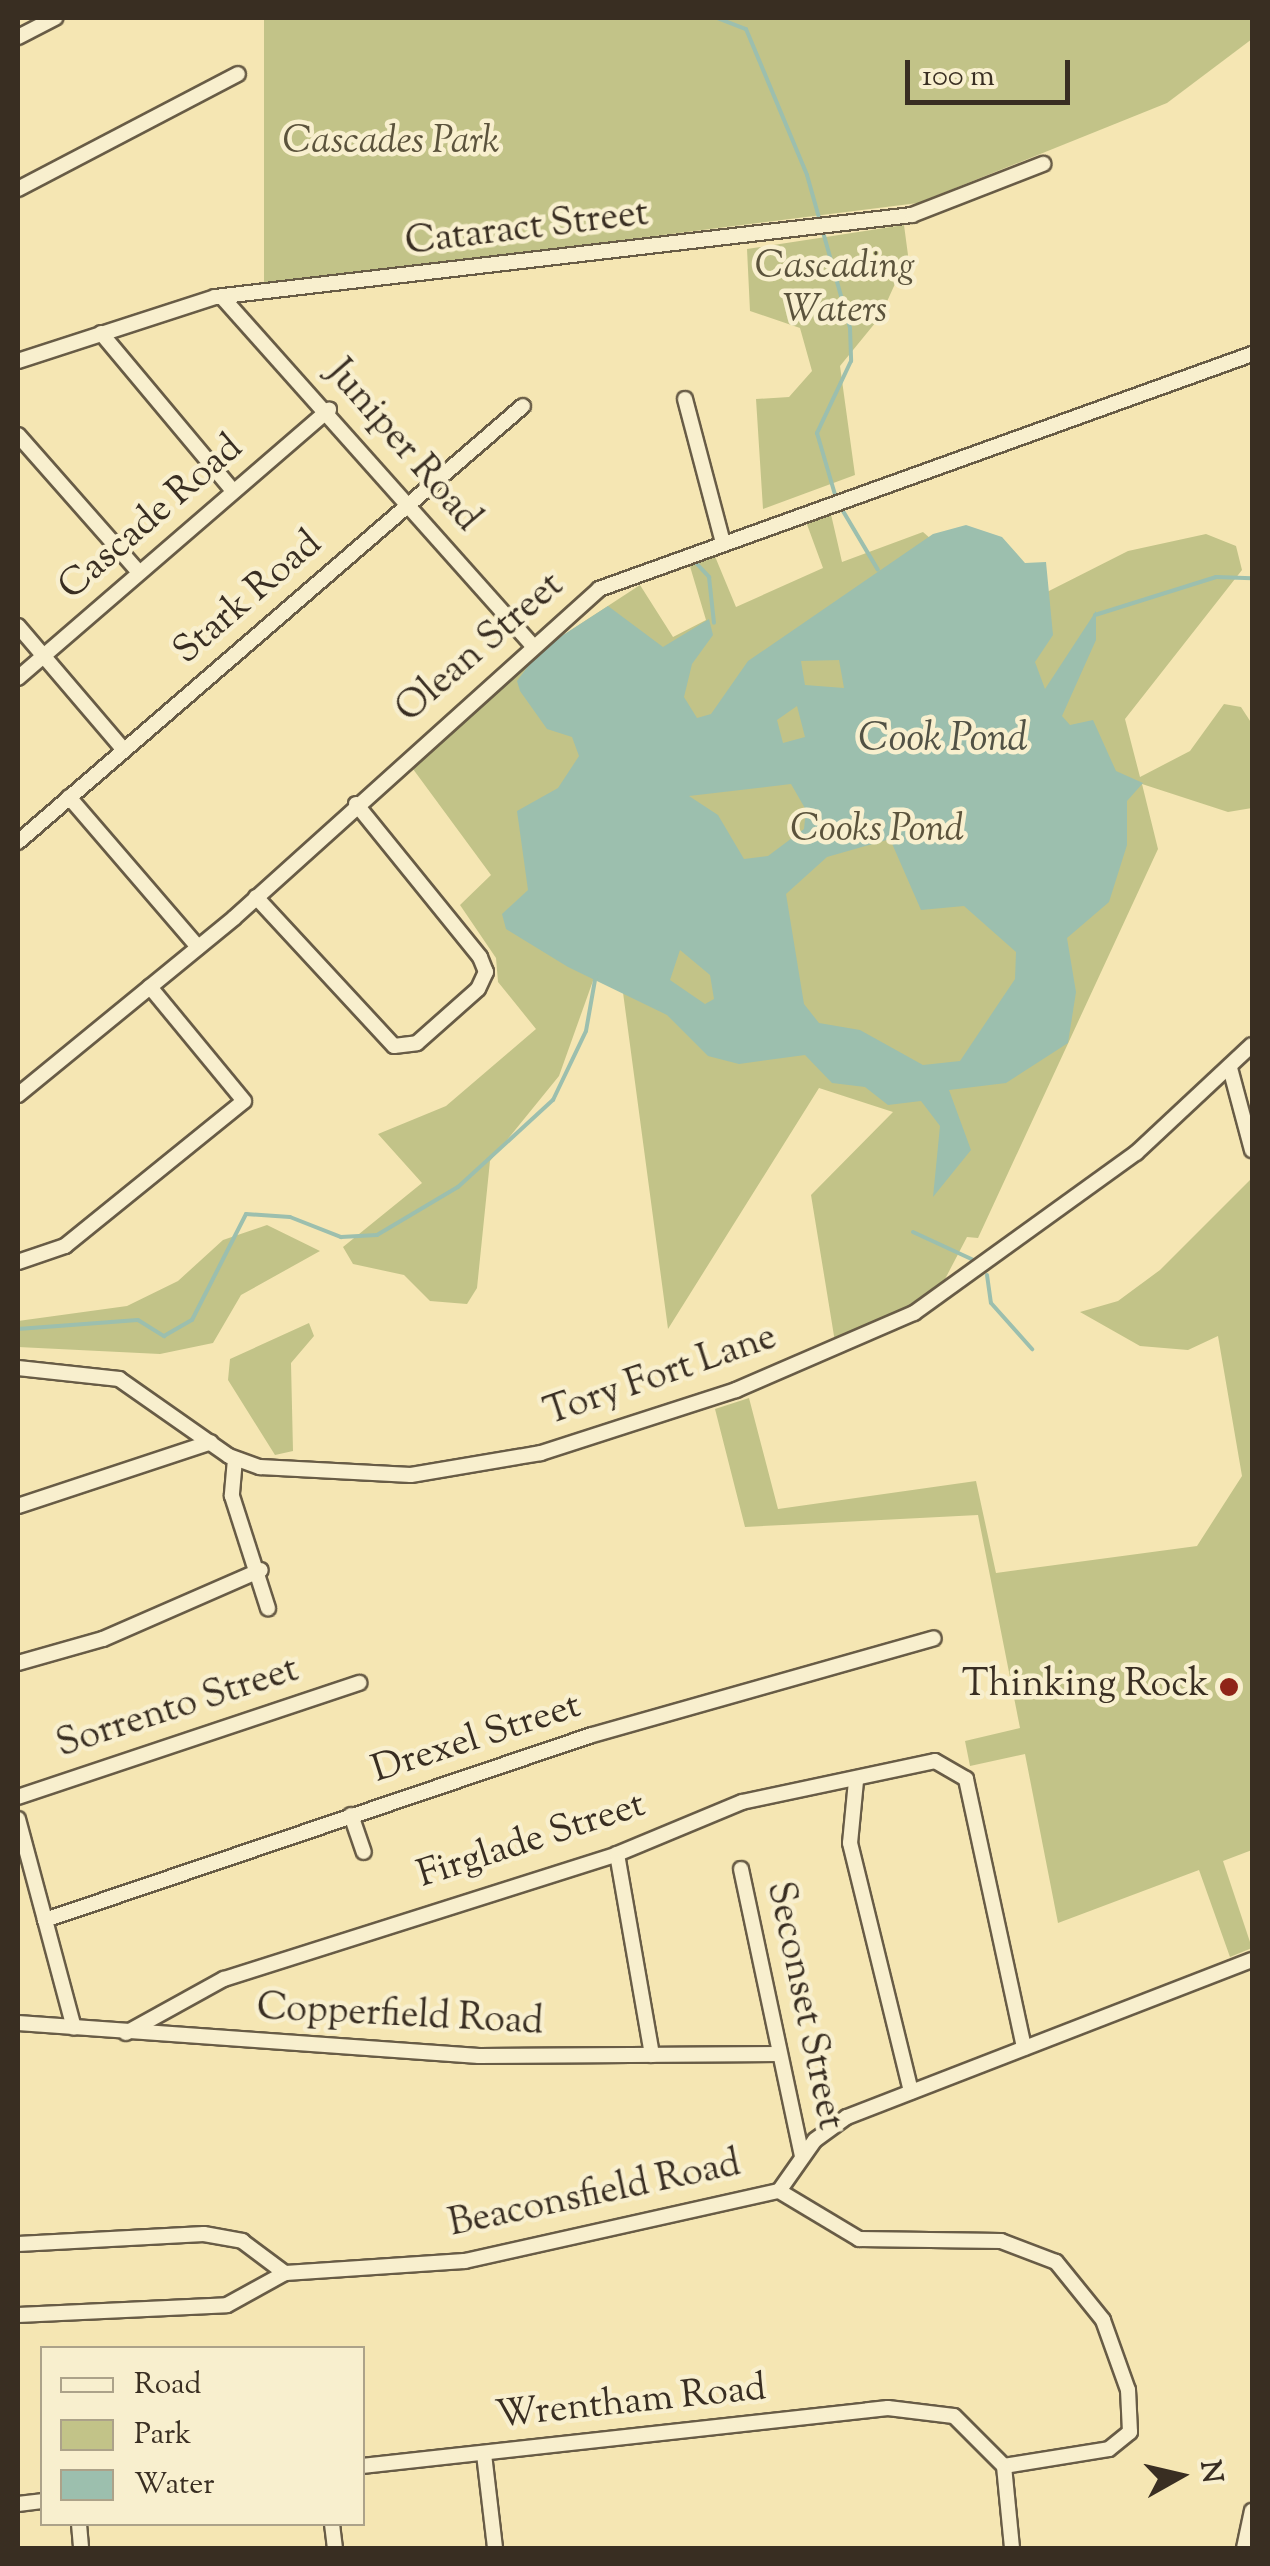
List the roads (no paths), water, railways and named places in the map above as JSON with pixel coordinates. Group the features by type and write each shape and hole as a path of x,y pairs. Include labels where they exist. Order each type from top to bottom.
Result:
{"street":[{"path":"18,38 55,18"},
{"path":"18,189 238,74"},
{"name":"Cataract Street","path":"18,361 222,296 912,215 1043,164"},
{"name":"Juniper Road","path":"222,296 329,410 530,644"},
{"path":"101,333 233,491"},
{"name":"Olean Street","path":"18,1095 256,898 530,644 605,586 1252,354"},
{"path":"685,400 723,542"},
{"name":"Stark Road","path":"18,842 523,406"},
{"name":"Cascade Road","path":"18,678 329,410"},
{"path":"18,436 138,571"},
{"path":"18,626 124,750"},
{"path":"69,798 198,947"},
{"path":"256,898 394,1046 418,1044 478,989 486,972 480,958 356,804"},
{"path":"18,1262 65,1246 244,1102 150,988"},
{"name":"Tory Fort Lane","path":"18,1368 119,1379 236,1459 340,1475 469,1470 736,1390 922,1308 1136,1152 1252,1045"},
{"path":"1230,1068 1252,1150"},
{"path":"18,1506 211,1442"},
{"path":"236,1459 232,1496 261,1570 268,1608"},
{"path":"18,1663 102,1639 261,1570"},
{"name":"Drexel Street","path":"45,1920 352,1815 934,1638"},
{"name":"Sorrento Street","path":"18,1797 359,1683"},
{"name":"Firglade Street","path":"126,2033 224,1979 618,1854 742,1802 856,1781 934,1760 966,1778 1024,2048"},
{"path":"856,1781 850,1843 910,2092"},
{"path":"352,1815 364,1852"},
{"path":"18,1819 74,2028"},
{"path":"618,1854 652,2055"},
{"name":"Seconset Street","path":"740,1868 802,2158"},
{"name":"Beaconsfield Road","path":"18,2316 227,2305 285,2273 465,2261 779,2190 802,2158 847,2117 1252,1960"},
{"name":"Copperfield Road","path":"18,2023 479,2056 779,2054"},
{"path":"779,2190 859,2238 1000,2241 1072,2274 1102,2320 1128,2390 1130,2432 1109,2448 1004,2466 1012,2548"},
{"path":"18,2244 204,2234 242,2242 285,2273"},
{"name":"Wrentham Road","path":"365,2466 908,2408 954,2416 1004,2466"},
{"path":"484,2454 495,2548"},
{"path":"1244,2548 1252,2511"}],"water":[{"name":"Cook Pond","path":"966,525 1002,537 1025,563 1046,562 1053,635 1035,662 1045,689 1096,611 1096,640 1062,716 1070,725 1093,720 1116,771 1143,783 1127,801 1127,845 1109,902 1067,938 1076,992 1068,1043 1006,1083 949,1090 971,1150 933,1197 940,1126 921,1101 888,1105 865,1087 832,1083 805,1055 739,1064 708,1056 667,1015 568,967 506,929 502,914 528,890 517,811 558,788 579,756 572,737 547,729 520,691 517,681 540,650 608,606 663,647 709,619 713,635 692,664 684,697 697,718 711,714 748,661 933,534","holes":["839,660 844,688 805,685 801,661","797,706 805,737 783,743 777,720","791,784 806,810 804,829 768,856 744,859 718,815 689,796","890,839 921,910 964,906 1016,952 1015,979 960,1061 923,1065 860,1030 819,1023 804,1004 786,894 827,857","680,950 710,975 714,999 705,1004 670,980"]}],"waterway":[{"path":"717,18 746,29 807,175 850,328 851,361 817,433 836,498"},
{"path":"840,506 878,570"},
{"path":"697,564 709,577 714,623"},
{"path":"1095,615 1216,577 1252,578"},
{"path":"18,1329 138,1320 164,1336 192,1320 246,1214 290,1217 341,1237 377,1235 458,1187 553,1100 586,1031 596,974"},
{"path":"913,1232 978,1262"},
{"path":"987,1275 991,1303 1032,1349"}],"place":[{"name":"Thinking Rock","path":"1229,1687"}],"park label":[{"name":"Cascades Park","path":"391,144"},
{"name":"Cascading Waters","path":"835,291"},
{"name":"Cooks Pond","path":"877,832"}]}
